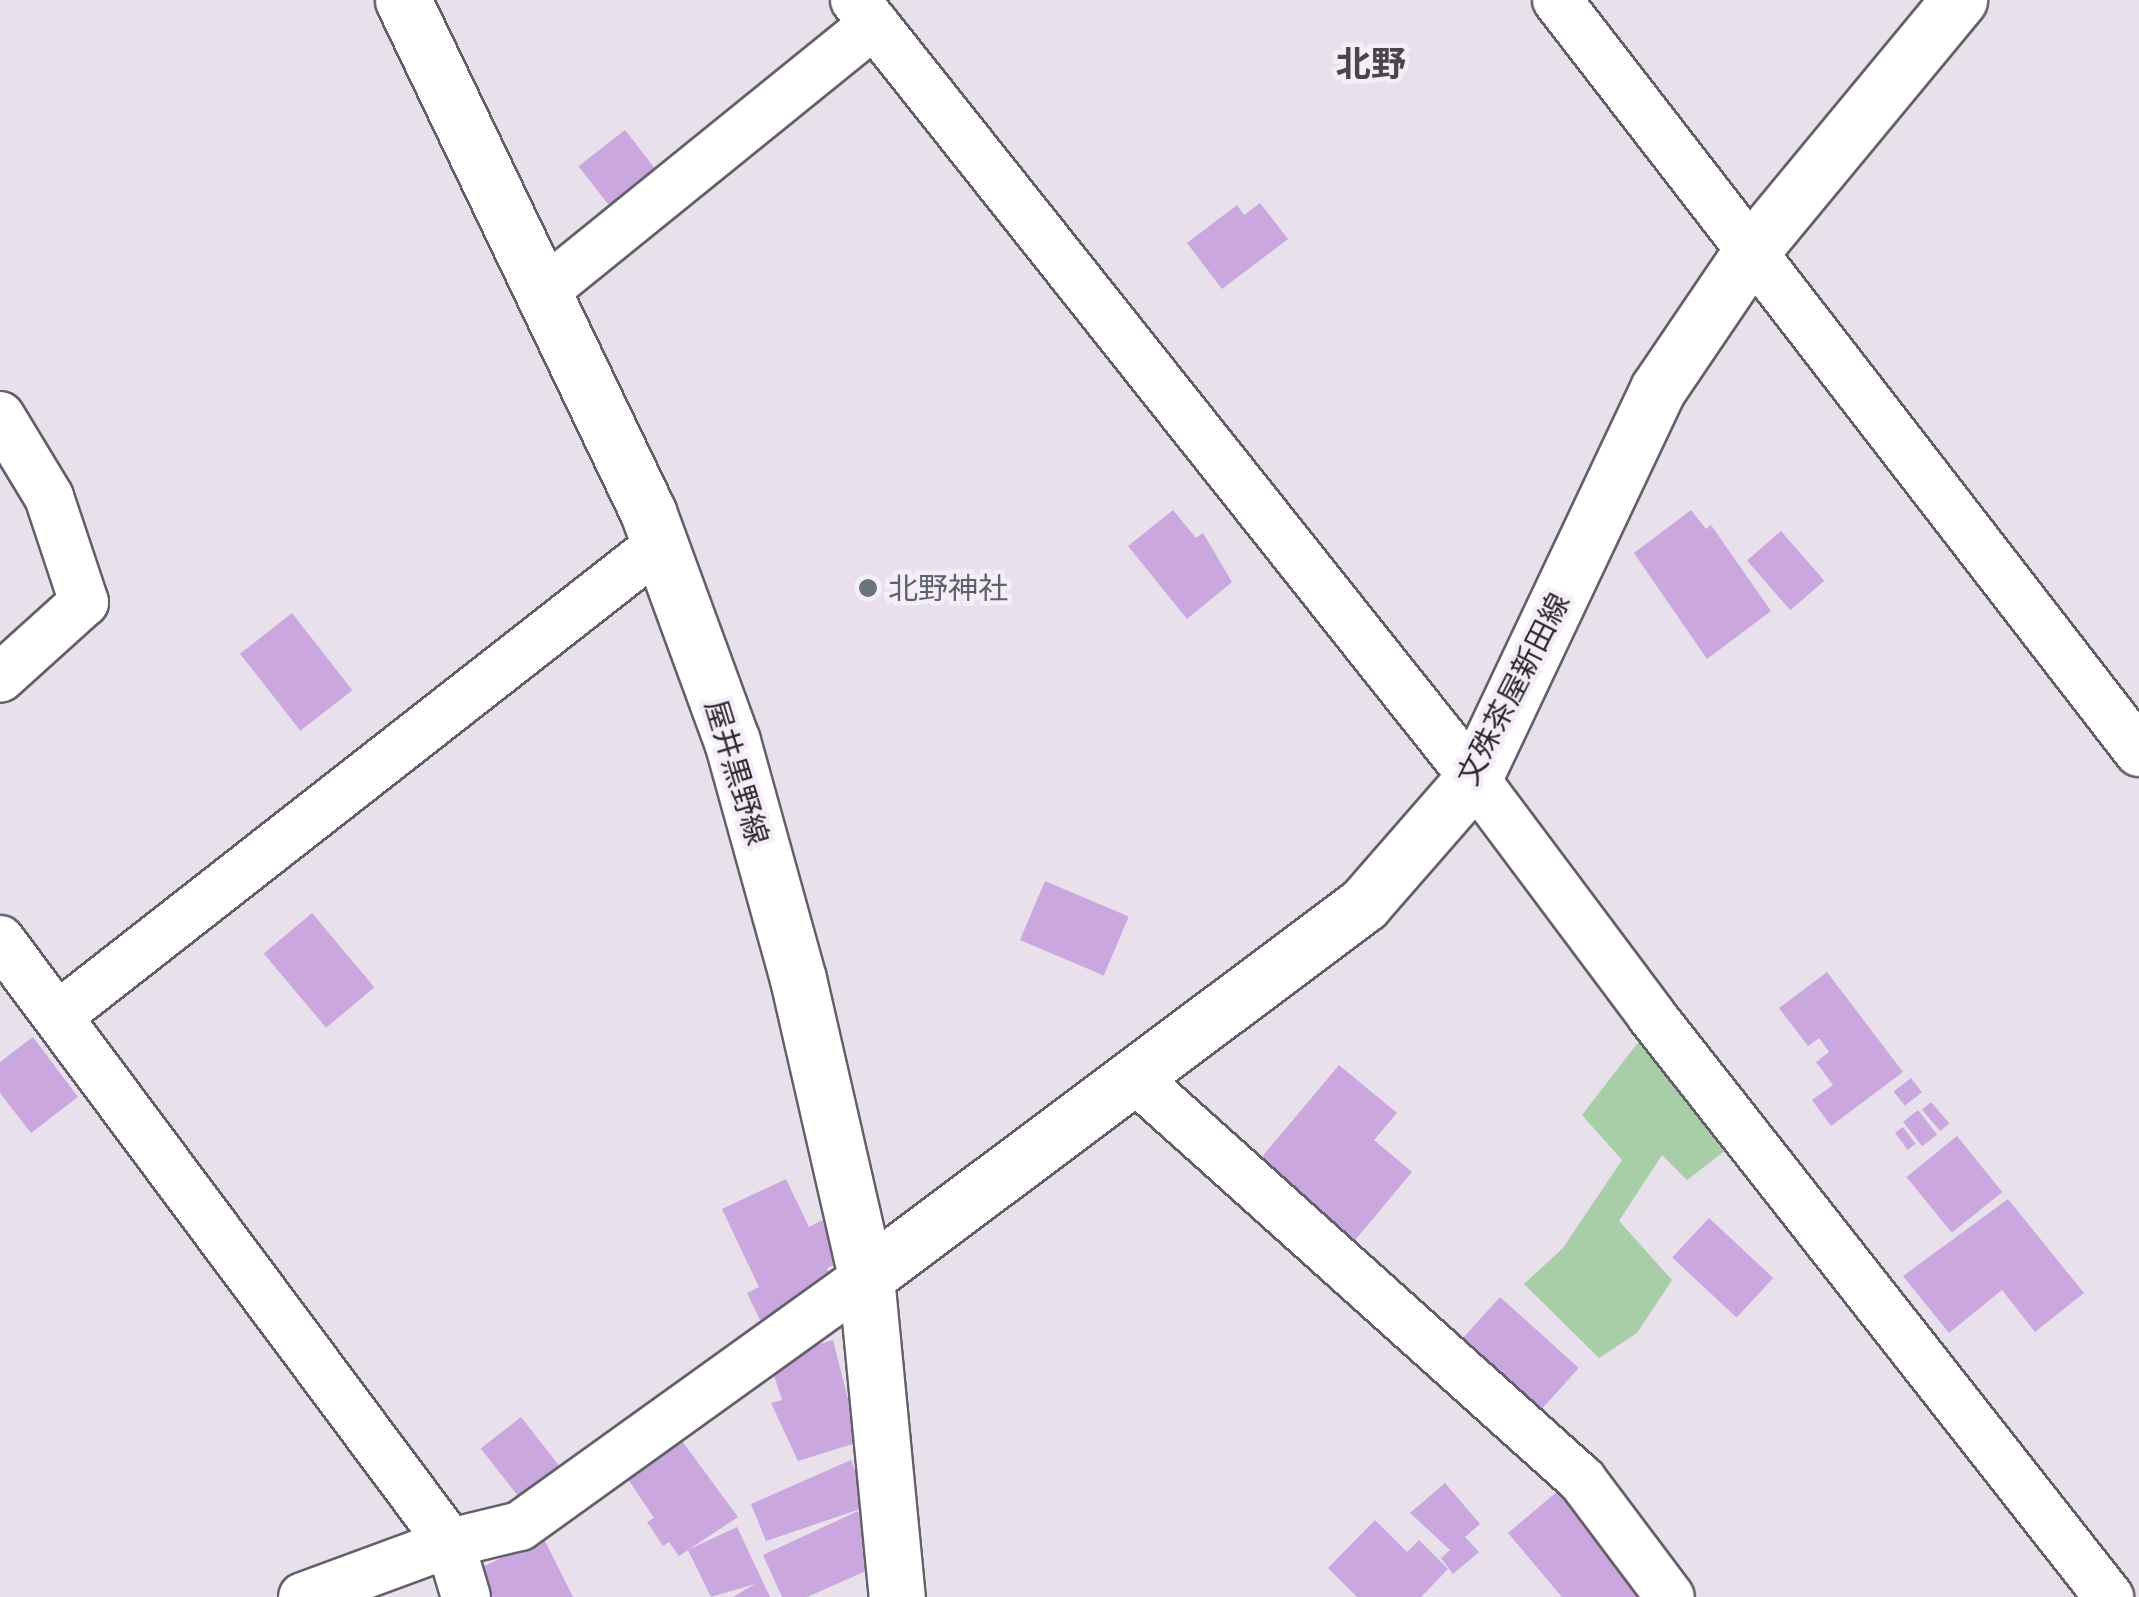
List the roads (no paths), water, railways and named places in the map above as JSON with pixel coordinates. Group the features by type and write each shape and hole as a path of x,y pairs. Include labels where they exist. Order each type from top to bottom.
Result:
{"main road":[{"name":"屋井黒野線","path":"403,0 648,512 657,548 732,741 798,979 866,1277 897,1597"},
{"name":"文殊茶屋新田線","path":"866,1277 1136,1079 1364,904 1474,778 1658,389 1752,250 1959,0"}],"street":[{"path":"1557,0 2139,752"},
{"path":"543,292 865,12 1474,778 1651,1016 2108,1597"},
{"path":"0,416 49,496 84,602 0,678"},
{"path":"59,1015 657,548"},
{"path":"0,940 450,1543 466,1597"},
{"path":"1136,1079 1582,1480 1670,1597"},
{"path":"303,1597 450,1543 520,1526 866,1277"}],"place":[{"name":"北野神社","path":"868,588"}],"district":[{"name":"北野","path":"1371,63"}]}
